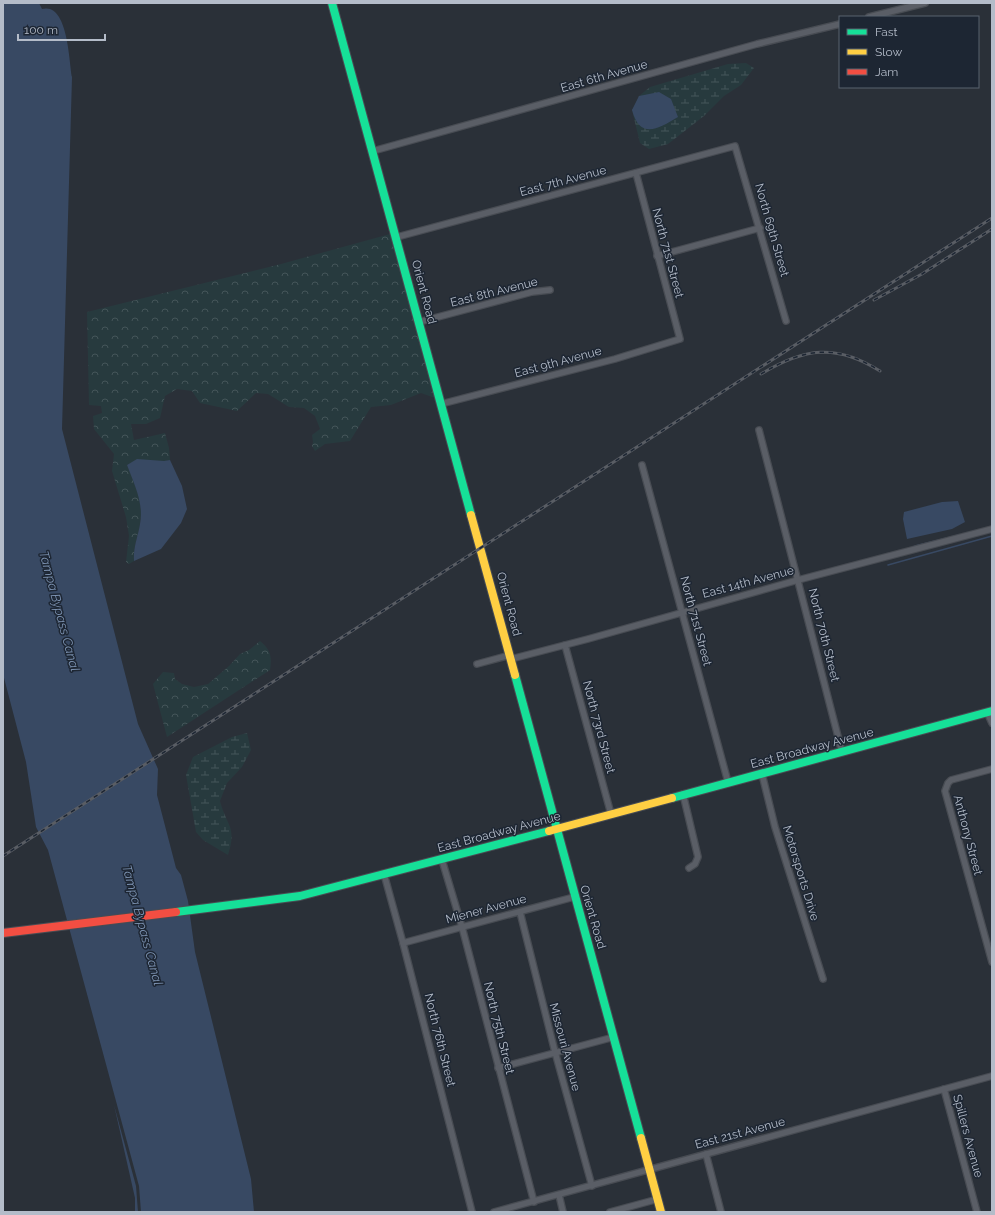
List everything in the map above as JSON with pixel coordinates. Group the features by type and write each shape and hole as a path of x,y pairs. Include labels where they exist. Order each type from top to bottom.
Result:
{"street":[{"name":"Orient Road","path":"332,3 397,237 441,404 511,657 574,897 614,1036 661,1212"},
{"path":"873,16 925,3"},
{"name":"East 6th Avenue","path":"373,151 757,44 839,24"},
{"name":"East 7th Avenue","path":"397,237 735,146"},
{"name":"North 69th Street","path":"735,146 786,321"},
{"name":"North 71st Street","path":"636,173 680,339"},
{"path":"657,256 760,228"},
{"name":"East 8th Avenue","path":"419,322 532,292 550,290"},
{"name":"East 9th Avenue","path":"441,404 615,359 680,339"},
{"name":"North 70th Street","path":"759,430 842,752"},
{"name":"North 71st Street","path":"642,465 728,782"},
{"name":"East 14th Avenue","path":"477,664 565,645 682,611 992,529"},
{"name":"North 73rd Street","path":"565,645 611,814"},
{"path":"989,711 992,723"},
{"name":"East Broadway Avenue","path":"3,933 300,896 442,860 989,711"},
{"name":"Anthony Street","path":"992,769 951,780 945,791 989,940 992,962"},
{"name":"Motorsports Drive","path":"762,774 775,827 823,979"},
{"path":"683,794 698,857 695,864 689,868"},
{"name":"North 75th Street","path":"442,860 462,927 534,1202"},
{"name":"North 76th Street","path":"384,874 403,942 472,1212"},
{"name":"Miener Avenue","path":"403,942 574,897"},
{"name":"Missouri Avenue","path":"520,912 555,1052 592,1186"},
{"path":"498,1068 614,1036"},
{"name":"East 21st Avenue","path":"494,1212 992,1076"},
{"name":"Spillers Avenue","path":"944,1089 977,1212"},
{"path":"706,1154 721,1212"},
{"path":"559,1195 563,1212"},
{"path":"610,1212 658,1199"}],"green space":[{"path":"746,63 754,68 741,85 724,96 704,116 668,144 649,149 640,143 632,110 639,96 650,87 728,64"},
{"path":"390,234 435,398 421,393 391,405 371,407 350,441 325,444 315,451 312,446 312,435 320,429 315,416 304,408 289,407 268,394 256,393 237,411 200,403 192,391 177,389 165,396 160,418 146,424 131,424 134,440 165,433 169,448 170,460 159,462 139,460 127,465 140,501 141,516 134,561 129,564 126,562 129,536 126,517 112,471 114,454 94,429 93,416 102,413 101,406 89,405 87,312 281,264"},
{"path":"260,641 269,651 271,661 270,670 167,737 153,684 163,672 174,673 175,679 182,684 194,687 208,684 229,666 240,654 249,650"},
{"path":"247,733 251,750 242,767 227,783 220,801 230,827 232,838 228,855 203,840 196,832 186,775 193,757 232,737"}],"water":[{"name":"Tampa Bypass Canal","path":"3,3 39,3 42,9 51,9 57,14 66,34 72,77 62,429 138,724 158,769 157,795 176,868 181,875 188,901 195,952 251,1179 254,1212 141,1212 139,1186 48,850 36,827 26,762 3,674"},
{"path":"659,92 671,99 678,117 657,128 645,129 635,119 632,110 639,96"},
{"path":"137,459 170,460 182,486 187,509 181,523 161,549 134,561 141,509 138,494 127,465"},
{"path":"958,501 965,522 952,529 907,539 903,519 904,512 942,502"},
{"path":"114,1105 136,1186 138,1212 135,1212 135,1198"}],"waterway":[{"path":"915,546 959,535"},
{"path":"888,565 992,536"}],"railway":[{"path":"3,856 992,218"},
{"path":"874,300 922,274 992,229"},
{"path":"761,374 792,359 806,354 820,352 849,356 880,371"}],"traffic: fast":[{"path":"332,3 471,515"},
{"path":"515,675 641,1138"},
{"path":"672,798 992,711"},
{"path":"176,912 300,896 549,831"}],"traffic: slow":[{"path":"471,515 515,675"},
{"path":"549,831 672,798"},
{"path":"641,1138 661,1212"}],"traffic: jam":[{"path":"3,933 176,912"}]}
